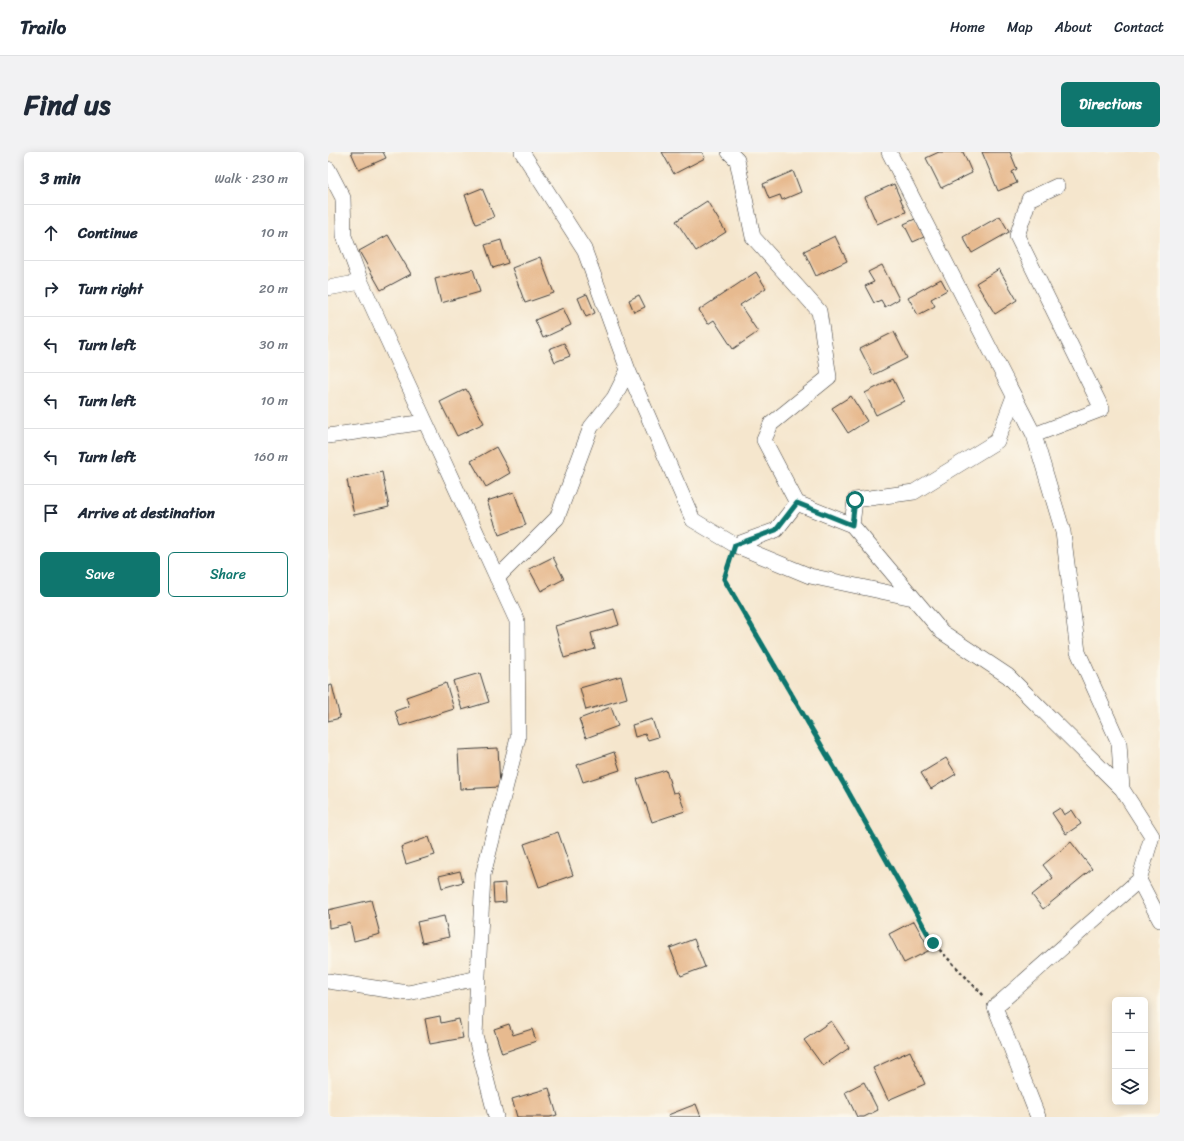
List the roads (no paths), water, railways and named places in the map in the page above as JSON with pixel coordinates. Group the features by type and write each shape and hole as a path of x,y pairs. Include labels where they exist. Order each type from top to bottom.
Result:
{"street":[{"path":"522,152 584,249 628,370 692,520 735,545 810,576 913,598"},
{"path":"729,152 737,160 753,237 819,311 829,377 771,424 764,440 797,503 852,525 942,632 1008,676 1122,789 1152,836 1139,880 995,1008 1038,1117"},
{"path":"889,152 1034,435 1062,532 1078,652 1120,743 1122,789"},
{"path":"328,169 343,198 344,236 361,282 517,621 518,738 483,876 475,1035 496,1117"},
{"path":"1034,435 1102,409 1016,236 1029,200 1058,186"},
{"path":"328,288 361,282"},
{"path":"497,578 557,518 591,427 614,398 628,370"},
{"path":"852,525 855,500 914,492 997,441 1014,396"},
{"path":"328,436 425,422"},
{"path":"735,545 776,530 797,503"},
{"path":"1139,880 1160,920"},
{"path":"328,981 408,993 478,978"}]}
